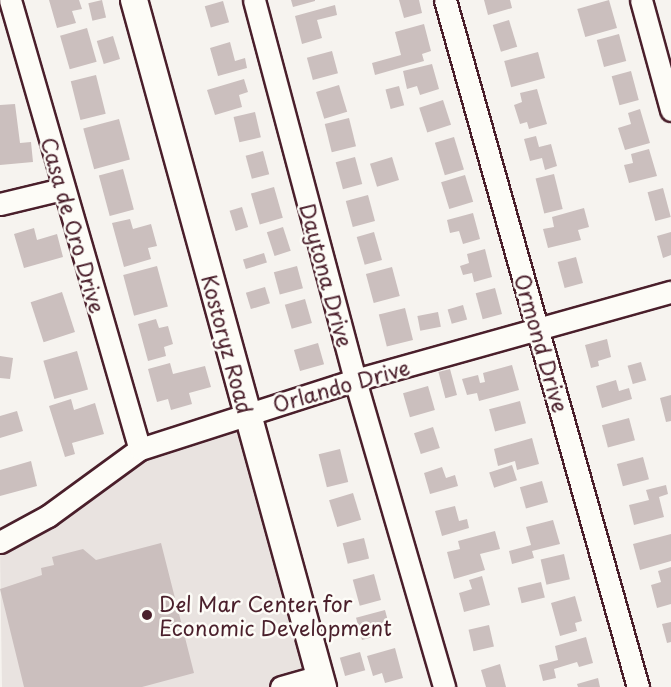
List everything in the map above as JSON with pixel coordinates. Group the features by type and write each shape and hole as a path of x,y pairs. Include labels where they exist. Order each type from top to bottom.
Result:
{"main road":[{"name":"Kostoryz Road","path":"134,0 322,681"}],"street":[{"name":"Casa de Oro Drive","path":"10,0 62,189 140,449"},
{"name":"Daytona Drive","path":"254,0 356,380 444,687"},
{"name":"Ormond Drive","path":"445,0 638,687"},
{"path":"640,0 671,110"},
{"path":"0,204 62,189"},
{"name":"Orlando Drive","path":"0,542 48,516 140,449 356,380 539,331 671,292"},
{"path":"280,687 322,681"}],"shaded area":[{"name":"Del Mar Center for Economic Development","path":"232,424 243,427 315,687 2,687 0,549 138,463 176,443"}],"building":[{"path":"49,0 79,0 82,9 72,11 76,23 57,28"},
{"path":"102,0 106,18 92,21 88,3"},
{"path":"291,0 315,0 315,1 293,7"},
{"path":"399,0 419,0 422,13 404,18"},
{"path":"484,0 510,0 512,8 488,15"},
{"path":"609,0 617,28 585,37 577,9"},
{"path":"223,1 229,22 211,27 205,6"},
{"path":"335,5 337,15 317,20 322,38 302,44 295,16"},
{"path":"509,20 517,47 501,52 493,25"},
{"path":"424,24 431,51 422,54 424,61 375,75 372,63 401,55 395,32"},
{"path":"87,28 97,62 70,69 60,36"},
{"path":"619,34 626,61 604,67 597,40"},
{"path":"113,36 120,59 104,64 97,41"},
{"path":"230,42 235,61 245,58 247,68 218,76 210,48"},
{"path":"332,51 338,73 313,80 307,58"},
{"path":"538,52 545,78 511,87 504,61"},
{"path":"432,64 439,89 420,95 417,86 407,89 403,71"},
{"path":"631,71 639,100 619,105 612,76"},
{"path":"96,75 106,114 80,120 71,81"},
{"path":"244,79 248,92 239,95 242,107 215,115 207,90"},
{"path":"339,85 347,112 324,119 316,92"},
{"path":"399,86 404,105 391,109 385,90"},
{"path":"537,89 547,124 529,129 527,122 520,124 514,105 522,102 520,93"},
{"path":"443,100 451,125 427,132 419,108"},
{"path":"15,104 20,143 31,142 33,162 0,165 0,105"},
{"path":"640,109 650,143 625,150 618,128 631,124 628,113"},
{"path":"255,112 261,137 239,142 234,117"},
{"path":"349,118 356,146 332,152 325,124"},
{"path":"119,119 130,160 94,169 83,129"},
{"path":"536,136 539,147 551,144 557,166 545,170 542,158 530,161 524,139"},
{"path":"454,137 464,170 445,175 435,143"},
{"path":"649,149 657,176 629,183 624,165 633,163 631,154"},
{"path":"263,151 269,174 252,179 246,156"},
{"path":"355,157 362,184 343,189 336,162"},
{"path":"392,157 399,180 377,187 370,164"},
{"path":"123,169 134,210 110,216 99,175"},
{"path":"554,174 563,209 544,214 536,179"},
{"path":"465,175 473,202 449,209 441,182"},
{"path":"274,187 283,218 260,224 251,194"},
{"path":"663,188 671,217 655,221 648,192"},
{"path":"368,195 375,221 353,227 346,201"},
{"path":"242,207 248,227 236,231 230,211"},
{"path":"584,208 589,227 578,230 581,240 548,248 543,229 554,227 552,217"},
{"path":"473,213 480,239 463,244 459,231 450,233 447,220"},
{"path":"130,219 133,229 151,224 157,246 148,248 151,259 124,267 112,223"},
{"path":"283,227 291,251 275,256 267,232"},
{"path":"34,228 37,240 57,234 63,257 24,268 14,234"},
{"path":"374,232 382,260 365,265 357,237"},
{"path":"671,232 671,255 663,258 657,236"},
{"path":"485,249 492,277 474,282 472,273 463,275 460,266 469,263 467,254"},
{"path":"264,253 267,263 246,269 243,259"},
{"path":"576,257 583,283 565,288 558,262"},
{"path":"157,266 168,307 134,316 123,275"},
{"path":"297,266 303,288 280,294 274,272"},
{"path":"392,267 400,296 374,303 366,274"},
{"path":"265,287 270,303 251,309 246,293"},
{"path":"495,288 502,314 483,319 476,293"},
{"path":"62,292 75,332 44,342 31,302"},
{"path":"305,299 312,323 292,329 285,305"},
{"path":"463,305 467,319 452,324 448,309"},
{"path":"405,308 413,340 387,347 379,315"},
{"path":"438,312 441,327 420,331 417,316"},
{"path":"156,319 159,328 168,326 173,344 164,347 166,356 148,361 138,324"},
{"path":"607,339 611,357 598,361 599,366 591,368 585,345"},
{"path":"318,343 324,364 300,371 294,350"},
{"path":"77,351 88,389 54,399 43,361"},
{"path":"0,356 13,358 10,379 0,378"},
{"path":"641,362 646,380 633,384 628,366"},
{"path":"170,363 173,374 205,366 211,387 189,393 192,404 171,410 168,399 157,402 148,369"},
{"path":"512,365 519,390 479,401 477,393 467,395 462,379 478,375 480,383 485,382 483,373"},
{"path":"450,369 457,395 445,398 438,372"},
{"path":"616,380 619,391 629,388 632,399 602,408 596,386"},
{"path":"428,386 435,410 410,417 403,393"},
{"path":"671,395 671,421 666,422 660,398"},
{"path":"71,399 74,410 95,403 104,434 72,443 75,454 65,457 49,406"},
{"path":"520,401 526,423 495,431 489,409"},
{"path":"17,411 23,431 0,438 0,416"},
{"path":"629,418 635,440 608,447 602,425"},
{"path":"433,427 440,448 421,454 414,433"},
{"path":"532,438 539,464 517,470 515,461 498,466 494,449"},
{"path":"340,449 348,482 327,487 319,454"},
{"path":"643,457 649,479 623,486 617,464"},
{"path":"31,461 37,486 0,496 0,470"},
{"path":"512,465 517,480 494,488 489,472"},
{"path":"442,467 446,478 455,475 458,486 430,494 424,473"},
{"path":"542,481 548,502 526,508 520,487"},
{"path":"666,485 668,494 659,497 664,517 634,525 629,505 649,500 646,490"},
{"path":"353,493 361,520 337,527 329,500"},
{"path":"455,506 459,521 467,519 469,528 442,536 435,511"},
{"path":"553,520 560,544 532,551 534,558 512,564 509,551 531,545 526,527"},
{"path":"495,531 500,549 480,554 485,570 454,579 447,552 460,549 458,541"},
{"path":"671,534 671,561 640,570 633,544"},
{"path":"364,538 369,558 348,564 343,543"},
{"path":"161,543 194,673 142,687 24,687 0,589 42,575 41,568 54,565 52,557 83,549 96,560"},
{"path":"564,554 570,579 546,585 541,559"},
{"path":"671,567 671,604 657,608 651,585 661,582 658,571"},
{"path":"374,574 381,600 360,606 353,580"},
{"path":"482,576 490,605 464,612 459,593 472,589 469,580"},
{"path":"541,582 545,598 522,603 518,588"},
{"path":"575,596 582,621 575,623 577,631 560,636 551,603"},
{"path":"385,610 391,632 362,640 356,618"},
{"path":"671,622 671,642 667,643 662,624"},
{"path":"489,625 494,646 473,651 469,630"},
{"path":"586,637 593,663 579,667 577,662 554,669 556,678 543,681 539,665 558,660 555,646"},
{"path":"395,648 403,678 385,683 382,673 373,676 367,656"},
{"path":"360,652 365,670 345,676 340,658"},
{"path":"500,664 506,687 486,687 481,670"},
{"path":"598,678 600,687 578,687 577,684"}],"place":[{"name":"Del Mar Center for Economic Development","path":"147,615"}]}
